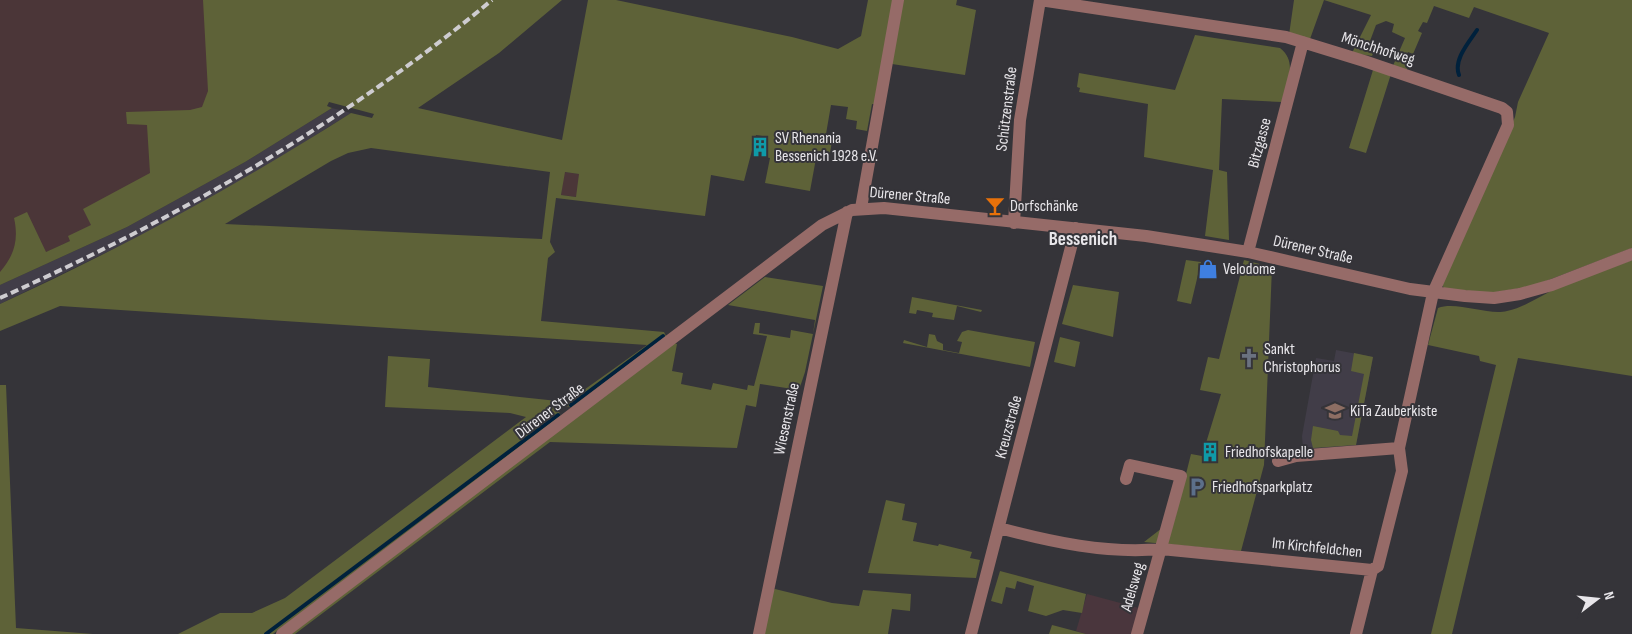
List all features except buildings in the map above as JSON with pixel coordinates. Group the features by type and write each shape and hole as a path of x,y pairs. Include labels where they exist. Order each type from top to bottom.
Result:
{"street":[{"path":"861,208 898,0"},
{"name":"Mönchhofweg","path":"1040,0 1303,42 1466,95 1508,112 1508,125 1433,293"},
{"name":"Schützenstraße","path":"1014,223 1020,120 1040,0"},
{"name":"Bitzgasse","path":"1248,252 1303,42"},
{"name":"Dürener Straße","path":"282,634 822,225 847,212 861,208 884,208 1146,236 1248,252 1433,293 1487,298 1520,294 1552,285 1632,254"},
{"name":"Wiesenstraße","path":"760,634 847,212"},
{"name":"Kreuzstraße","path":"971,634 1000,528 1076,228"},
{"name":"Im Kirchfeldchen","path":"1000,528 1080,546 1144,551 1161,549 1372,570 1378,566 1402,471 1399,448 1433,293"},
{"path":"1278,461 1296,456 1399,448"},
{"path":"1126,479 1130,465 1181,476 1161,549"},
{"name":"Adelsweg","path":"1137,634 1161,549"},
{"path":"1356,634 1372,570"}],"shaded area":[{"path":"0,0 233,0 244,56 119,218 0,274"},
{"path":"332,108 351,113 247,178 179,217 0,304 0,285 127,227 245,162"},
{"path":"564,172 580,174 577,197 561,195"},
{"name":"KiTa Zauberkiste","path":"1336,350 1373,357 1356,445 1303,449 1302,436 1316,358 1334,361"},
{"path":"1087,594 1139,608 1132,634 1086,634 1076,631"}],"green space":[{"path":"203,0 562,0 499,53 418,108 562,140 588,0 616,0 792,37 838,49 861,36 868,0 957,0 956,5 976,10 965,75 892,64 884,105 872,104 867,131 856,129 857,121 846,119 848,107 831,105 826,134 833,135 830,153 823,151 817,153 810,191 765,183 770,158 764,157 768,137 756,135 744,181 711,175 705,216 556,198 550,242 555,252 548,258 541,321 664,332 666,336 572,407 564,406 559,411 560,417 273,634 178,634 220,613 252,613 285,598 526,417 510,413 385,407 388,356 430,359 428,387 567,402 647,345 60,306 0,331 0,304 90,261 179,215 351,113 372,118 374,114 329,102 327,106 332,108 245,162 127,227 0,285 0,272 9,260 14,247 16,233 14,218 27,212 46,252 70,241 68,236 91,225 83,209 150,173 147,125 127,124 126,112 190,110 202,107 208,91","holes":["371,148 550,172 542,239 225,224 331,161 348,153","565,172 579,174 576,197 561,195"]},
{"path":"1294,0 1324,0 1310,39 1289,35"},
{"path":"1324,0 1632,0 1632,248 1533,286 1491,293 1445,289 1441,284 1515,117 1518,102 1549,33 1474,7 1469,18 1434,6 1427,23 1423,22 1418,31 1422,33 1413,54 1408,52 1402,63 1408,66 1406,72 1392,68 1405,38 1392,32 1394,24 1386,21 1376,25 1370,41 1377,44 1372,56 1352,53 1371,15"},
{"path":"1195,35 1280,48 1289,60 1290,66 1290,73 1282,102 1222,99 1219,170 1227,172 1229,240 1205,236 1213,170 1144,157 1148,104 1079,92 1080,88 1077,87 1079,73 1175,90"},
{"path":"1373,70 1391,74 1366,153 1349,148"},
{"path":"1186,260 1201,262 1191,304 1177,301"},
{"path":"1244,260 1272,267 1264,465 1241,551 1144,542 1175,518 1191,454 1202,456 1221,394 1200,390 1208,357 1219,359"},
{"path":"1632,260 1632,376 1518,358 1452,634 1431,634 1496,365 1480,361 1479,356 1428,345 1438,308 1454,306 1491,312 1507,311 1527,304 1559,287"},
{"path":"765,277 823,286 813,333 815,320 728,305"},
{"path":"1073,285 1119,292 1113,337 1062,324"},
{"path":"912,297 982,310 981,312 957,306 954,320 932,317 933,313 917,310 916,314 909,313"},
{"path":"755,323 760,323 759,333 790,338 791,330 813,334 799,390 760,384 756,407 746,405 737,448 550,442 295,634 291,634 674,343 677,344 672,371 683,373 681,384 711,390 713,383 747,390 748,385 754,386 767,336 753,334"},
{"path":"968,330 1035,342 1030,367 903,343 904,340 927,347 929,334 935,335 937,341 943,344 943,350 959,353 962,342 957,341 962,332"},
{"path":"1060,337 1080,342 1075,367 1054,362"},
{"path":"1354,353 1373,357 1356,445 1313,448 1311,440 1313,426 1338,431 1340,435 1352,436 1364,374 1351,371"},
{"path":"0,385 6,385 16,628 93,634 0,634"},
{"path":"886,500 905,504 902,520 917,523 913,541 938,546 939,544 972,552 970,558 980,560 976,578 868,573"},
{"path":"1000,571 1086,594 1082,613 1063,610 1046,616 1028,611 1034,586 1017,581 1015,589 1006,587 1002,604 991,601"},
{"path":"773,590 832,603 859,606 863,590 911,594 910,611 892,609 888,634 764,634"},
{"path":"1052,625 1056,626 1086,634 1049,634"}],"waterway":[{"path":"1459,75 1458,63 1460,57 1477,30"},
{"path":"571,405 663,336"},
{"path":"266,634 558,415"}],"railway":[{"path":"0,298 66,268 194,201 318,128 436,45 492,0"}],"place":[{"name":"SV Rhenania Bessenich 1928 e.V.","path":"760,147"},
{"name":"Dorfschänke","path":"995,206"},
{"name":"Velodome","path":"1208,269"},
{"name":"Sankt Christophorus","path":"1249,358"},
{"name":"KiTa Zauberkiste","path":"1335,411"},
{"name":"Friedhofskapelle","path":"1210,452"},
{"name":"Friedhofsparkplatz","path":"1197,487"}],"district":[{"name":"Bessenich","path":"1083,239"}]}
